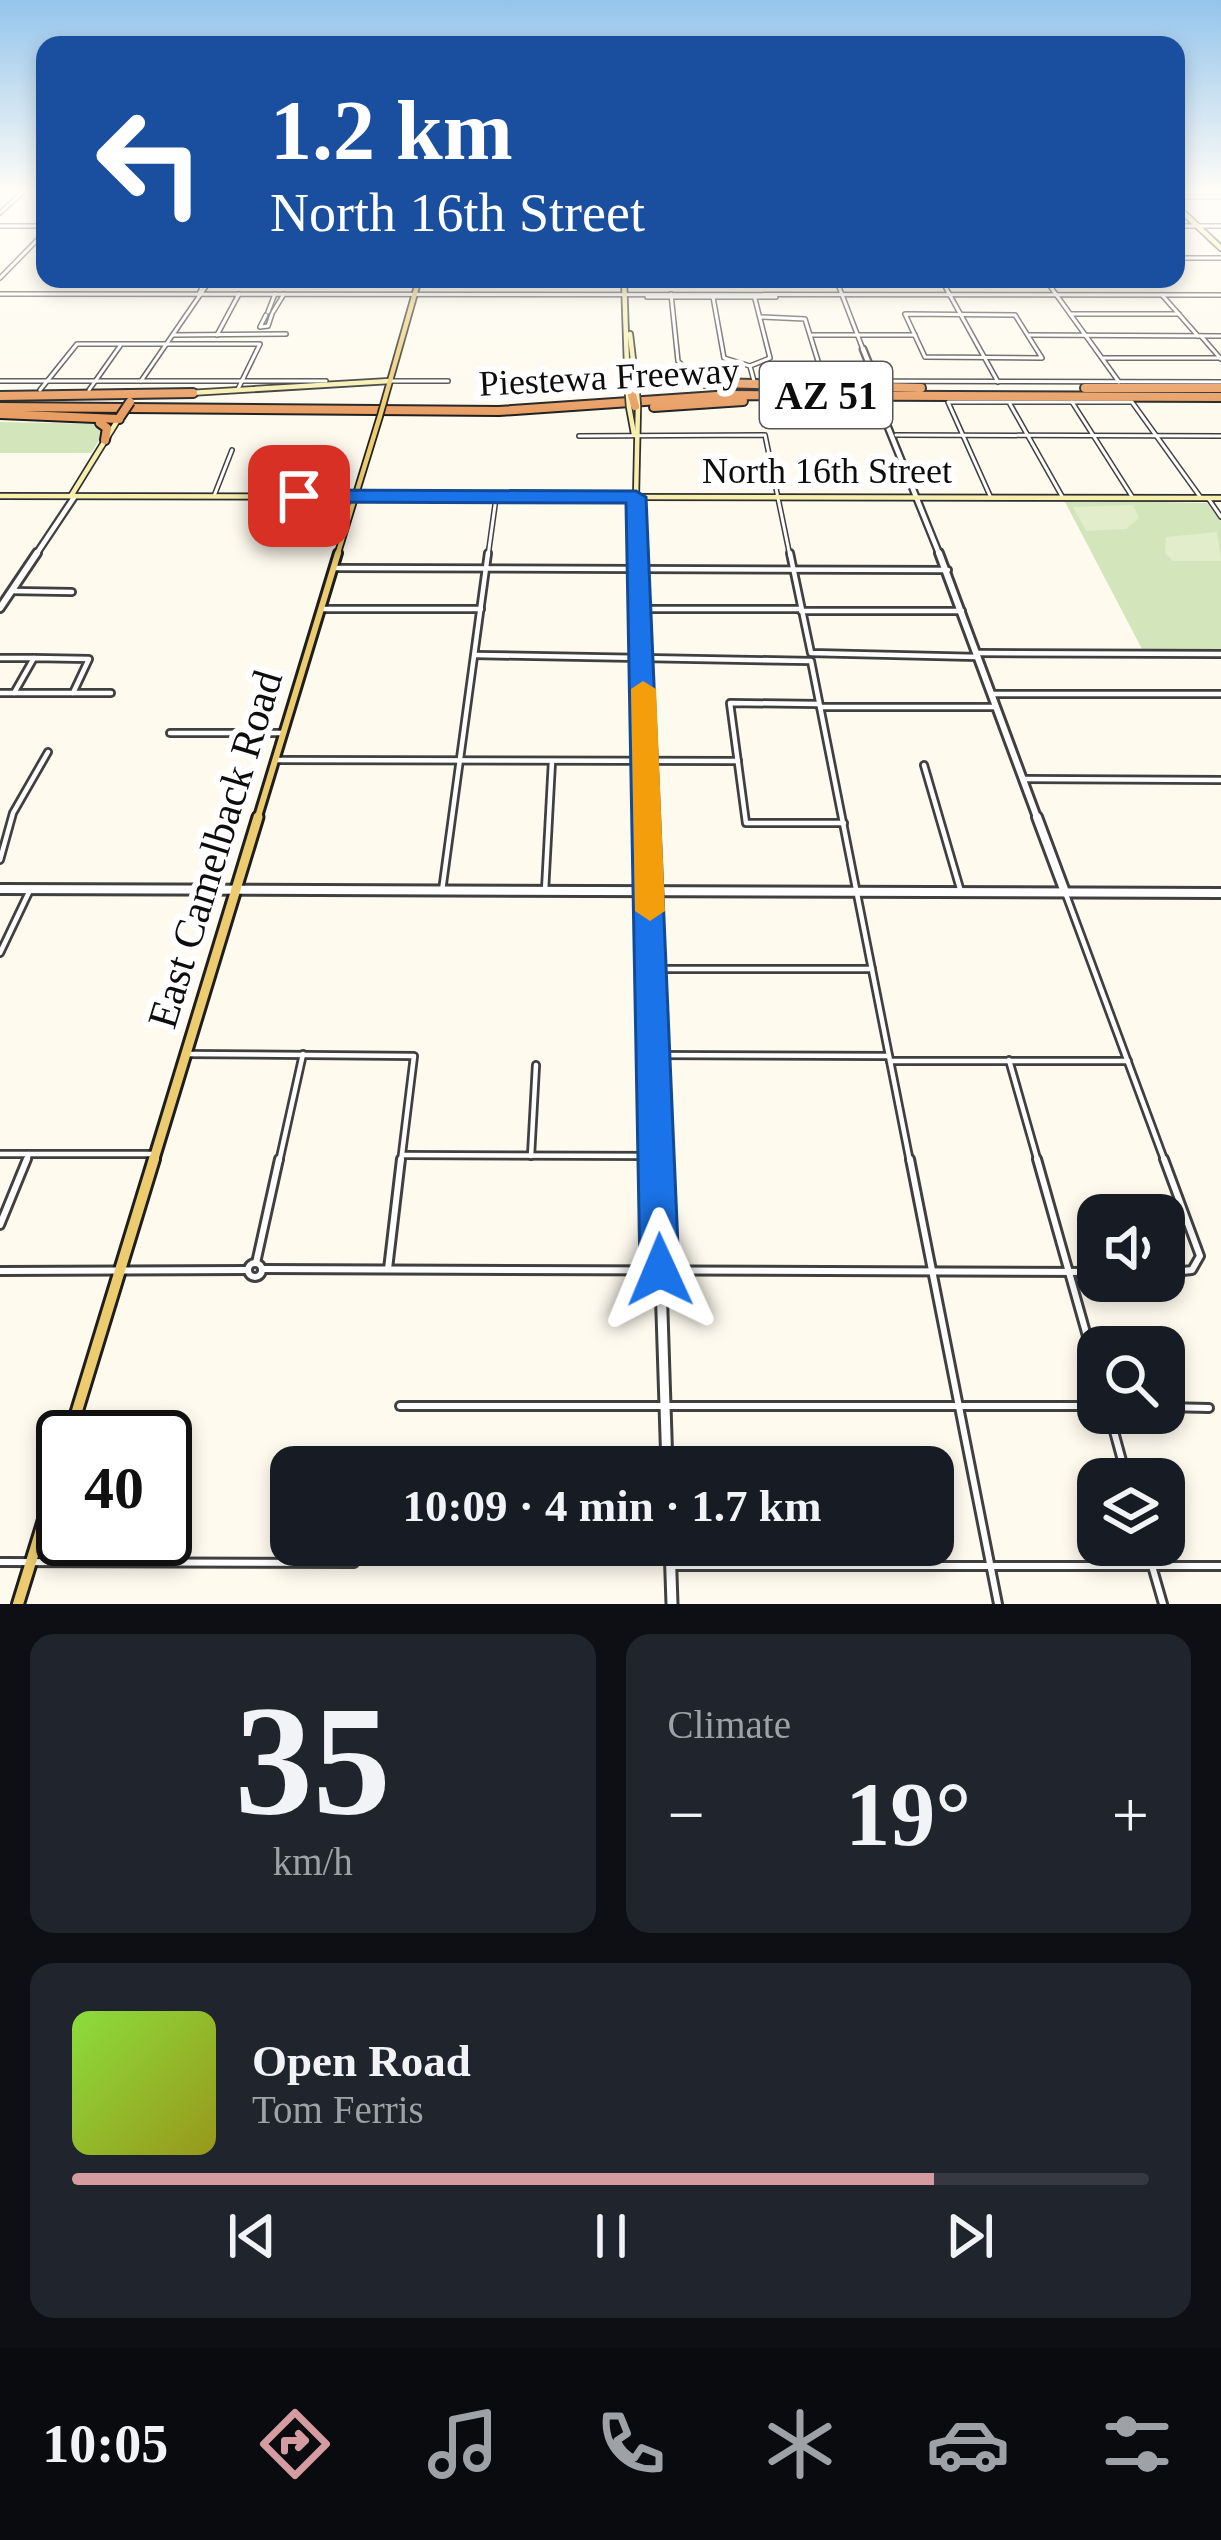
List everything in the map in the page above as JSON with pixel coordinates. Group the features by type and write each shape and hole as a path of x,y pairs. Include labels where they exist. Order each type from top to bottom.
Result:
{"highway":[{"path":"632,381 961,392 635,407 632,381"},
{"path":"0,405 191,391"},
{"path":"1017,392 1221,392"},
{"path":"1017,392 1221,392"},
{"name":"Piestewa Freeway","path":"0,405 517,411 731,394 1017,392"},
{"path":"91,421 119,418 128,399"},
{"path":"0,405 106,425 105,440"}],"main road":[{"name":"East Camelback Road","path":"77,1410 417,288"},
{"path":"627,288 632,381"},
{"path":"191,391 258,392 326,381 390,381"},
{"path":"128,399 258,394 390,381"},
{"path":"635,407 636,497"},
{"path":"69,496 119,418"},
{"name":"North 16th Street","path":"0,496 1221,498"},
{"path":"18,1604 36,1546"}],"street":[{"path":"141,381 204,288"},
{"path":"840,288 876,381"},
{"path":"945,288 998,382"},
{"path":"1051,288 1120,382"},
{"path":"0,294 1221,295"},
{"path":"217,335 239,294"},
{"path":"275,294 270,313 284,294"},
{"path":"1161,295 1221,358"},
{"path":"671,296 678,361 694,380 1120,382 1221,392"},
{"path":"713,297 724,358 750,367 770,358 754,296"},
{"path":"646,297 776,297"},
{"path":"905,314 960,314 1015,315 1042,358 926,357 905,314"},
{"path":"1071,314 1179,314"},
{"path":"761,317 803,317 818,361 814,381"},
{"path":"172,335 286,334"},
{"path":"811,335 915,335"},
{"path":"1029,335 1221,336"},
{"path":"40,390 77,344 260,344 238,389"},
{"path":"89,390 121,344"},
{"path":"209,353 214,344"},
{"path":"1102,358 1221,358"},
{"path":"750,367 754,381"},
{"path":"0,381 326,381"},
{"path":"191,391 194,381"},
{"path":"390,381 448,381"},
{"path":"991,498 948,402 1132,402 1221,517"},
{"path":"1009,402 1063,498"},
{"path":"1072,402 1133,498"},
{"path":"879,405 896,435 948,570 1177,1194"},
{"path":"896,435 1221,436"},
{"path":"579,436 765,436 814,658 998,1604"},
{"path":"214,496 232,450"},
{"path":"0,608 69,496"},
{"path":"442,890 496,496"},
{"path":"636,497 667,1446"},
{"path":"333,568 948,570"},
{"path":"11,591 72,592"},
{"path":"322,609 481,610"},
{"path":"641,609 962,611"},
{"path":"475,655 1221,654"},
{"path":"0,658 89,659 73,693"},
{"path":"14,693 34,658"},
{"path":"0,693 111,693"},
{"path":"992,694 1221,694"},
{"path":"844,823 746,823 730,703 997,707"},
{"path":"170,733 284,734"},
{"path":"0,860 13,813 48,752"},
{"path":"276,760 738,761"},
{"path":"545,891 552,761"},
{"path":"924,765 961,892"},
{"path":"1024,779 1221,780"},
{"path":"0,890 1221,892"},
{"path":"0,953 30,890"},
{"path":"652,969 872,969"},
{"path":"185,1054 415,1055 388,1270"},
{"path":"259,1266 303,1054"},
{"path":"654,1054 1128,1061"},
{"path":"1009,1060 1084,1326"},
{"path":"531,1156 536,1065"},
{"path":"0,1154 155,1154"},
{"path":"0,1225 28,1154"},
{"path":"403,1155 657,1156"},
{"path":"1185,1215 1200,1256 1198,1265 1185,1273"},
{"path":"0,1270 248,1270 259,1266 1077,1272"},
{"path":"400,1406 1077,1406"},
{"path":"1185,1407 1209,1408"},
{"path":"0,1562 270,1563"},
{"path":"954,1565 1077,1566"},
{"path":"671,1566 672,1604"},
{"path":"1152,1566 1163,1604"},
{"path":"1185,1566 1221,1566"}],"green space":[{"path":"0,422 101,424 105,431 91,453 0,453"},
{"path":"1064,500 1207,503 1221,522 1221,652 1143,651"},
{"path":"1133,505 1139,518 1126,529 1086,531 1073,507"},
{"path":"1217,532 1221,561 1173,561 1165,553 1166,537"}],"slow traffic":[{"path":"643,689 650,911"}],"route":[{"path":"299,496 636,497 660,1270"}]}
